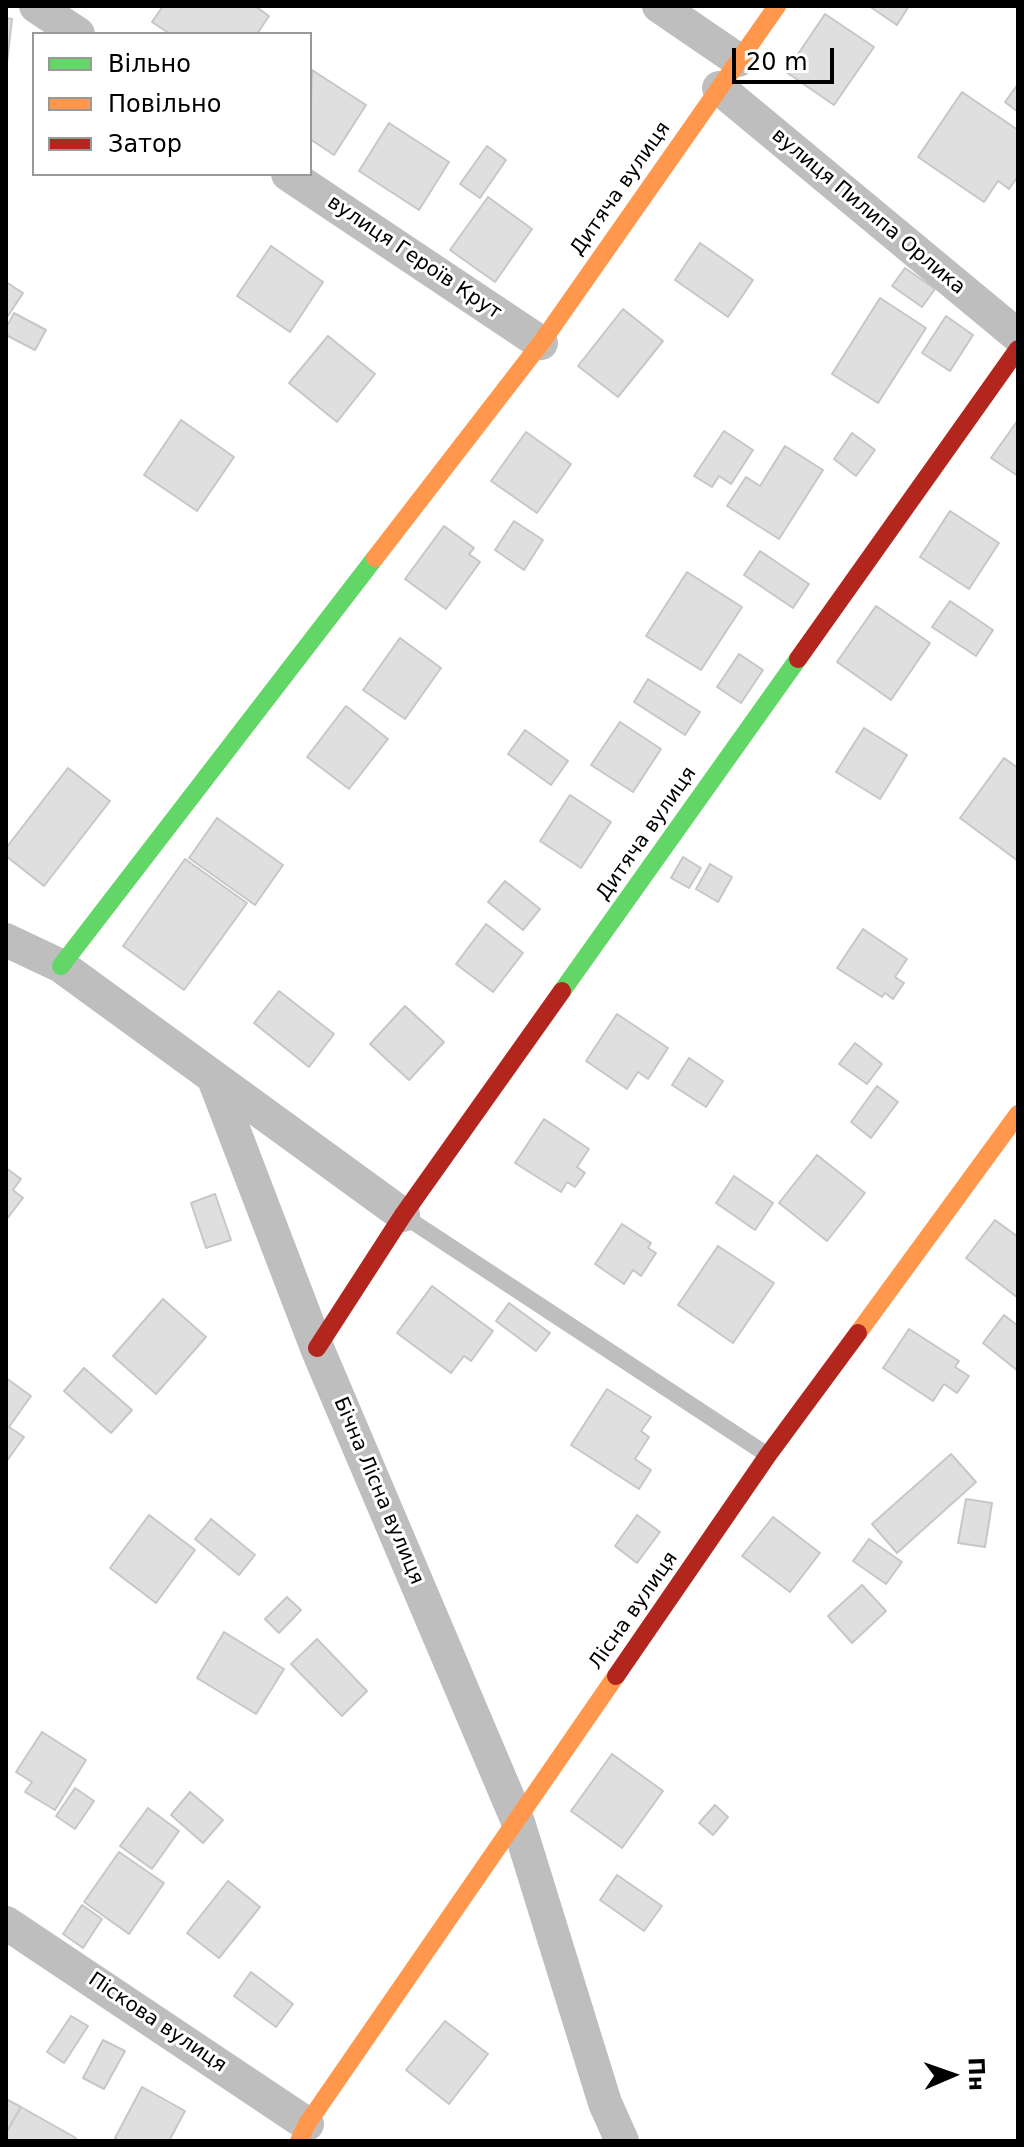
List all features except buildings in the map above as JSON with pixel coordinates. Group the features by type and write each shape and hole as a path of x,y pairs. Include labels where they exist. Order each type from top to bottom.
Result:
{"street":[{"path":"36,6 75,32"},
{"path":"659,6 738,60"},
{"name":"Дитяча вулиця","path":"61,966 541,343 777,6"},
{"name":"вулиця Пилипа Орлика","path":"719,88 1016,351"},
{"name":"вулиця Героїв Крут","path":"291,176 541,343"},
{"name":"Дитяча вулиця","path":"317,1348 403,1215 1016,351"},
{"path":"6,940 61,966 403,1215"},
{"name":"Бічна Лісна вулиця","path":"214,1079 317,1348 517,1819 605,2103 622,2141"},
{"name":"Лісна вулиця","path":"303,2132 768,1455 1018,1114"},
{"name":"Піскова вулиця","path":"6,1923 303,2132"}],"lane":[{"path":"403,1215 768,1455"}],"traffic: fast":[{"path":"61,966 375,558"},
{"path":"562,991 798,659"}],"traffic: slow":[{"path":"375,558 541,343 777,6"},
{"path":"858,1333 1018,1114"},
{"path":"299,2141 307,2124 616,1676"}],"traffic: jam":[{"path":"798,659 1018,349"},
{"path":"317,1348 403,1215 562,991"},
{"path":"616,1676 768,1455 858,1333"}]}
